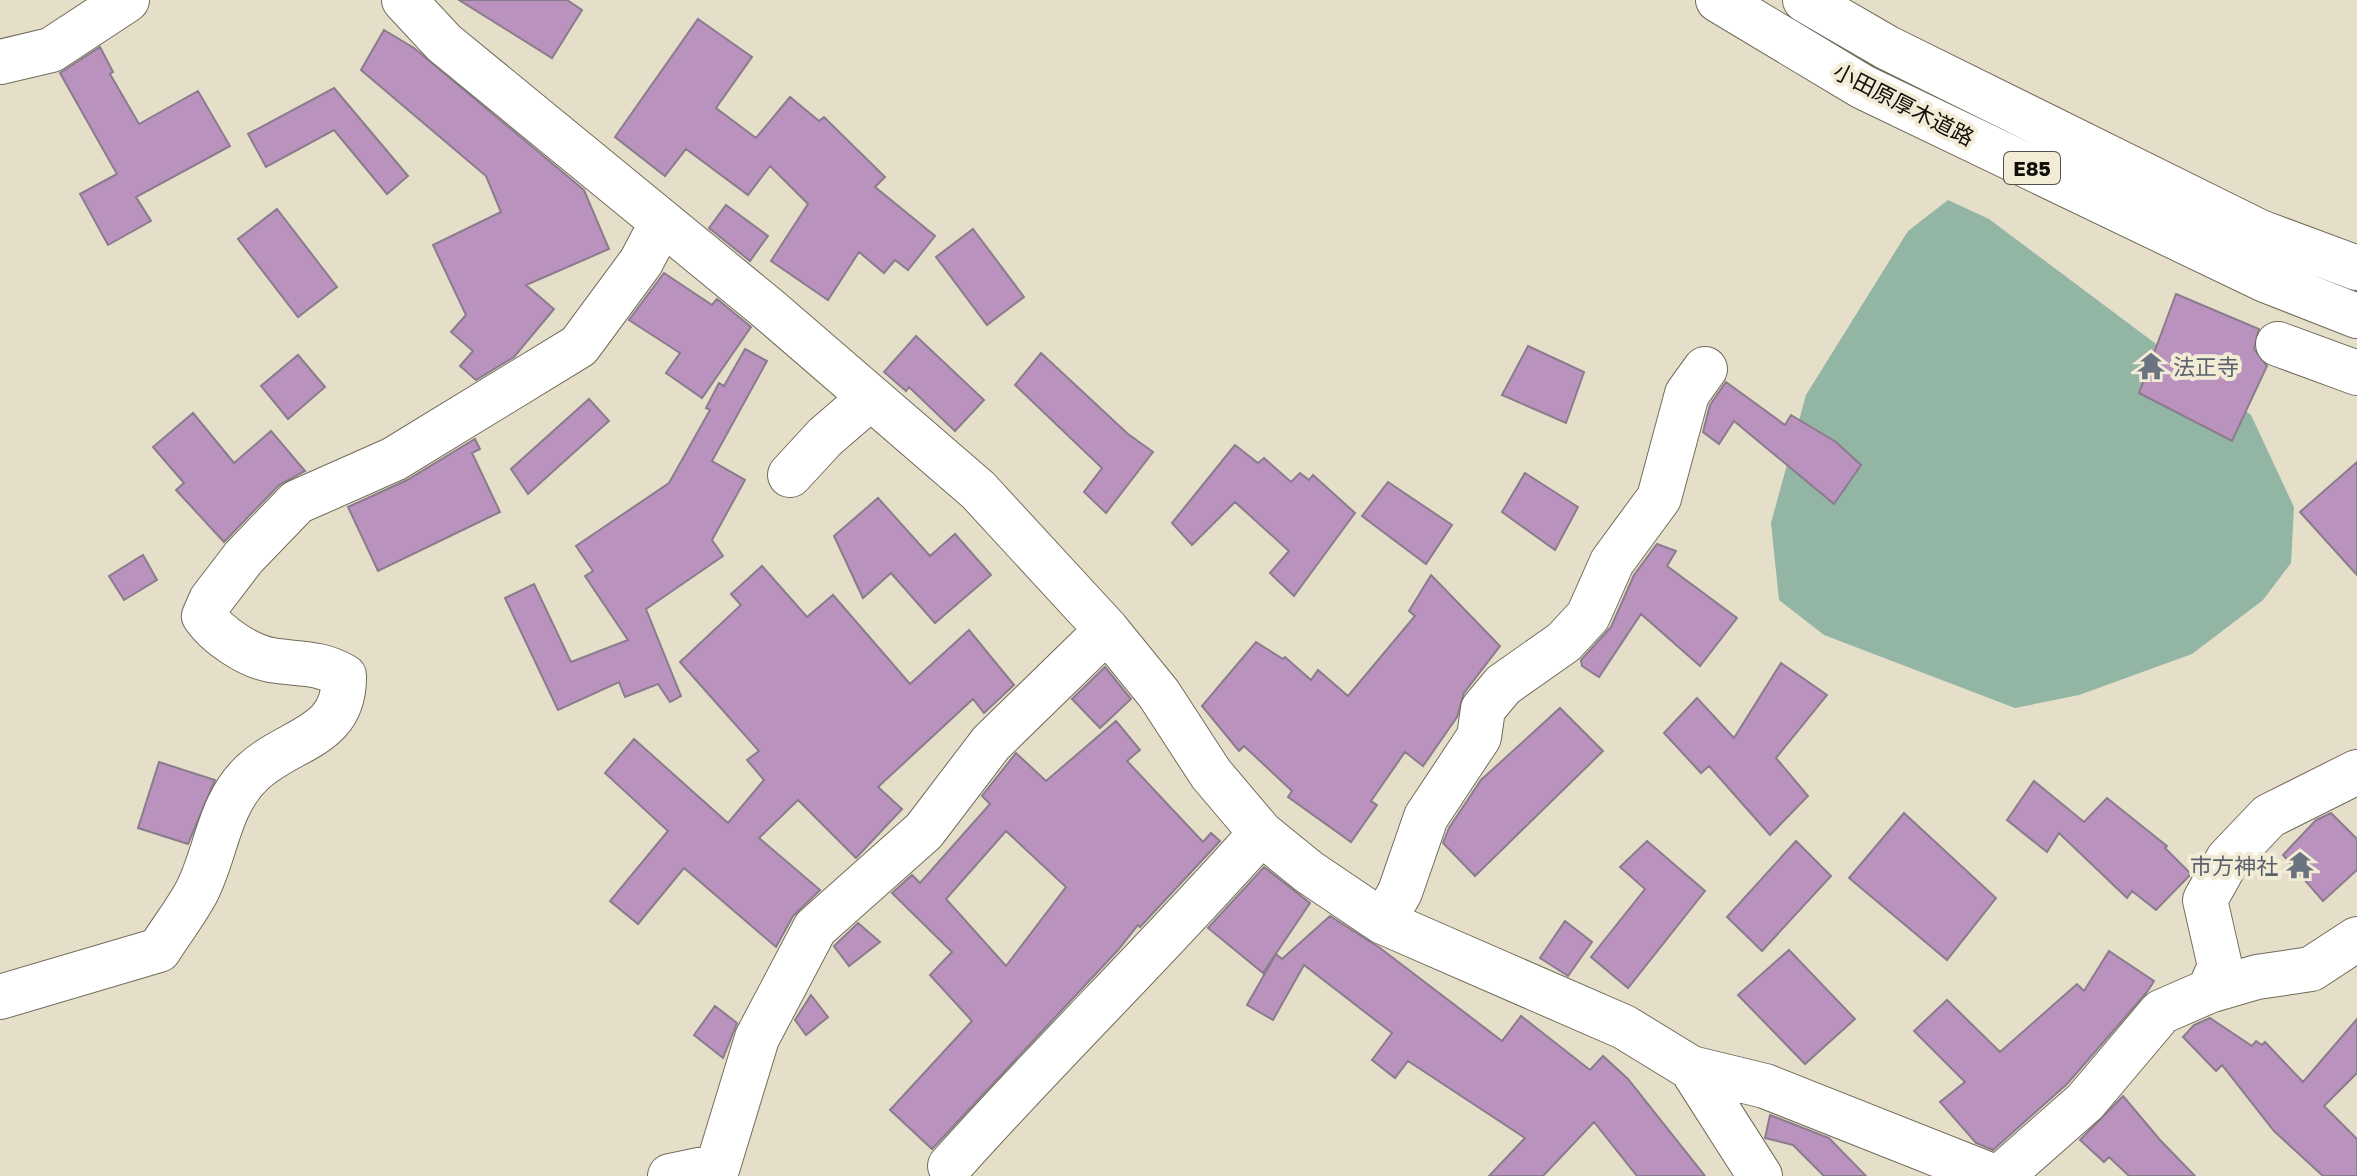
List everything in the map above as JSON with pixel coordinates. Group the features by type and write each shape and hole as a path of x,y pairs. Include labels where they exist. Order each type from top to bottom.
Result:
{"main road":[{"path":"0,62 51,50 127,0"},
{"path":"404,0 444,43 766,307 978,490 1107,630 1159,694 1211,774 1261,833 1309,872 1383,922 1624,1027 1691,1068 1765,1086 1992,1176"},
{"name":"小田原厚木道路","path":"1718,0 1863,87 2265,280 2357,316"},
{"name":"小田原厚木道路","path":"1805,0 1886,47 2246,225 2357,268"},
{"path":"0,997 159,950 197,892 227,806 253,772 335,718 344,695 344,676 323,664 268,660 215,632 204,616 211,600 244,557 297,502 394,459 579,346 641,262 661,224"},
{"path":"2278,344 2357,373"},
{"path":"1383,922 1400,892 1426,817 1479,737 1483,709 1503,685 1564,642 1588,616 1612,562 1659,498 1687,394 1705,369"},
{"path":"790,475 825,437 869,399"},
{"path":"670,1176 718,1166 757,1038 815,928 924,831 991,743 1107,630"},
{"path":"2209,991 2220,966 2205,900 2228,859 2269,816 2357,772"},
{"path":"950,1166 1095,1010 1158,949 1261,833"},
{"path":"2001,1176 2085,1102 2161,1012 2209,991 2257,977 2311,969 2357,939"},
{"path":"1691,1068 1760,1176"}],"green space":[{"path":"1948,200 1989,219 2251,415 2294,507 2291,563 2263,600 2192,654 2079,695 2015,708 1824,635 1779,600 1771,523 1806,395 1908,231"}],"building":[{"path":"459,0 567,0 582,10 552,58"},
{"path":"698,19 752,57 716,108 756,138 790,97 819,121 824,117 885,177 875,187 935,236 908,270 895,260 884,273 859,252 828,300 771,261 808,204 770,166 748,195 686,149 665,176 615,137"},
{"path":"384,30 414,48 584,190 609,249 526,285 554,309 514,357 476,380 460,366 473,351 451,332 466,315 433,245 501,212 486,176 361,70"},
{"path":"100,47 113,72 110,74 139,124 198,91 230,146 136,197 151,221 108,245 80,194 117,174 60,73"},
{"path":"334,88 408,176 387,194 334,130 266,167 248,134"},
{"path":"726,205 768,236 750,261 709,228"},
{"path":"277,209 337,287 298,317 238,239"},
{"path":"973,229 1024,297 987,325 936,257"},
{"path":"664,273 712,305 717,299 751,327 702,398 666,373 680,353 629,320"},
{"name":"法正寺","path":"2176,294 2259,329 2254,349 2267,366 2232,441 2139,393"},
{"path":"916,336 984,400 955,431 909,387 906,391 884,372"},
{"path":"1528,346 1584,372 1566,423 1502,395"},
{"path":"745,349 767,361 712,461 745,480 712,540 723,556 646,609 681,696 670,702 658,684 625,697 619,682 558,710 505,598 534,584 571,662 628,640 585,576 593,571 576,546 669,483 710,410 706,408 719,383 724,386"},
{"path":"1041,353 1128,434 1153,452 1106,513 1084,492 1102,468 1015,385"},
{"path":"298,355 325,387 288,419 261,386"},
{"path":"1726,382 1785,425 1791,415 1836,442 1861,465 1834,504 1734,421 1719,444 1703,432 1710,405"},
{"path":"589,399 609,421 528,494 511,469"},
{"path":"193,413 234,463 271,431 305,471 279,485 224,542 176,490 184,483 153,447"},
{"path":"475,439 480,449 472,453 500,512 378,571 348,507 407,480"},
{"path":"1235,445 1258,463 1264,458 1291,482 1300,473 1309,480 1313,475 1355,513 1294,596 1270,573 1289,551 1235,502 1192,545 1172,523"},
{"path":"2357,462 2357,575 2300,512"},
{"path":"1525,473 1578,507 1555,550 1502,512"},
{"path":"1388,482 1452,525 1426,564 1362,516"},
{"path":"878,498 930,556 955,534 991,575 935,623 891,573 863,598 834,536"},
{"path":"1657,544 1676,551 1667,566 1737,618 1700,666 1641,614 1599,677 1582,666 1581,660 1611,627 1634,575"},
{"path":"143,555 157,580 124,600 109,576"},
{"path":"762,566 807,617 833,595 910,684 969,630 1014,685 984,713 973,699 878,787 902,809 856,858 798,800 759,838 820,890 793,916 776,947 684,868 638,924 610,901 668,831 605,773 634,739 728,823 764,780 747,760 759,751 680,662 741,605 731,594"},
{"path":"1431,575 1500,646 1464,693 1457,717 1423,766 1405,752 1371,801 1377,805 1351,842 1288,797 1292,791 1244,746 1239,751 1202,706 1256,642 1283,659 1285,657 1311,680 1318,670 1348,696 1415,616 1409,611"},
{"path":"1781,663 1827,695 1776,758 1808,796 1770,835 1709,766 1701,773 1664,733 1697,698 1734,738"},
{"path":"1105,667 1131,699 1100,728 1072,699"},
{"path":"1560,708 1603,751 1475,876 1443,843 1449,828 1481,780"},
{"path":"1116,721 1140,750 1127,761 1203,842 1211,833 1220,841 1140,927 1138,925 932,1149 890,1110 972,1021 930,975 952,952 892,893 912,875 920,883 990,804 982,796 1016,753 1046,781","holes":["1006,831 1066,887 1006,966 946,899"]},
{"path":"159,762 215,780 188,844 138,828"},
{"path":"2034,781 2084,822 2107,798 2167,846 2165,848 2191,874 2156,910 2132,891 2127,898 2059,833 2047,852 2007,820"},
{"path":"1904,813 1996,898 1947,960 1849,878"},
{"path":"2331,813 2357,839 2357,870 2323,901 2283,855 2316,820"},
{"path":"1647,841 1705,891 1628,988 1591,957 1645,889 1620,867"},
{"path":"1796,841 1831,876 1762,951 1727,917"},
{"path":"1264,867 1310,903 1263,973 1208,928"},
{"path":"1330,916 1380,948 1502,1041 1521,1016 1590,1070 1603,1056 1628,1079 1705,1176 1637,1176 1594,1122 1543,1176 1489,1176 1525,1138 1408,1061 1395,1078 1372,1060 1392,1033 1304,965 1273,1020 1247,1005 1276,954 1282,959"},
{"path":"1565,921 1592,942 1568,976 1540,958"},
{"path":"858,923 880,942 849,966 834,946"},
{"path":"1789,950 1855,1019 1805,1064 1738,995"},
{"path":"2109,951 2154,981 2147,992 2067,1084 1993,1150 1976,1143 1940,1102 1965,1082 1914,1031 1947,1000 2000,1052 2077,984 2084,991"},
{"path":"811,995 828,1017 806,1035 795,1020"},
{"path":"715,1006 737,1023 723,1058 694,1035"},
{"path":"2210,1018 2252,1046 2256,1041 2262,1045 2265,1042 2303,1082 2357,1019 2357,1073 2324,1106 2357,1139 2357,1176 2323,1176 2274,1131 2222,1065 2216,1071 2183,1037 2194,1025"},
{"path":"2123,1096 2195,1176 2129,1176 2109,1157 2104,1162 2080,1140"},
{"path":"1770,1115 1829,1138 1866,1176 1824,1176 1793,1145 1765,1138"}],"place":[{"name":"法正寺","path":"2151,366"},
{"name":"市方神社","path":"2300,865"}]}
